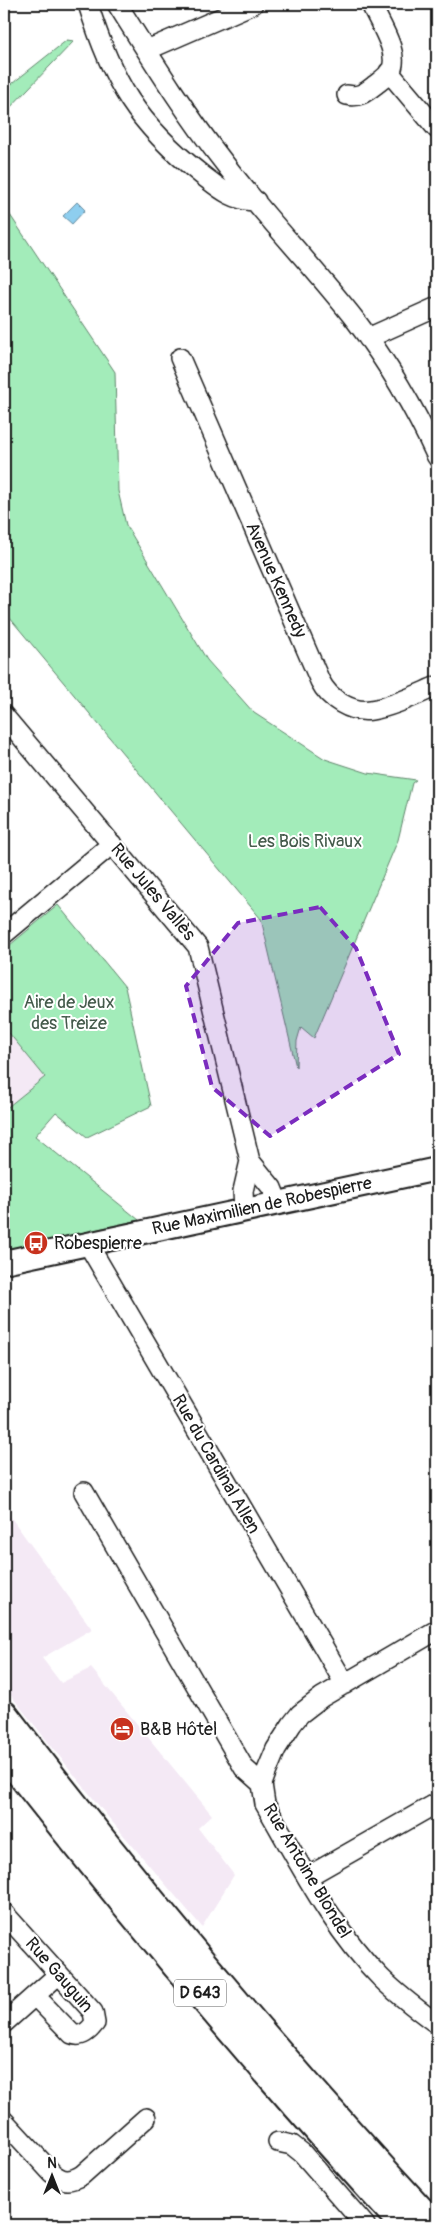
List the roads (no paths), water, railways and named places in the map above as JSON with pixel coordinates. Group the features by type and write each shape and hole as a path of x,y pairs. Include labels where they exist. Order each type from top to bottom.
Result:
{"highway":[{"name":"D 643","path":"4,1714 106,1845 244,2010 434,2225"},
{"name":"D 643","path":"4,1754 96,1869 240,2041 403,2225"}],"main road":[{"name":"Rue Maximilien de Robespierre","path":"4,1262 436,1169"}],"street":[{"path":"88,4 103,49 115,76 137,110 158,136 174,153 223,191 237,199 256,201"},
{"path":"117,4 206,138 336,296 368,338 415,412 437,457"},
{"path":"147,50 252,4"},
{"path":"347,95 356,96 363,94 390,72 394,59 393,50 371,4"},
{"path":"390,72 437,129"},
{"path":"368,338 437,307"},
{"name":"Avenue Kennedy","path":"180,358 320,681 328,693 339,702 354,708 371,710 437,686"},
{"name":"Rue Jules Vallès","path":"4,716 191,937 201,954 250,1161 272,1188 278,1203"},
{"path":"5,930 112,844"},
{"name":"Rue Jules Vallès","path":"244,1210 242,1196 250,1161"},
{"name":"Rue du Cardinal Allen","path":"88,1244 345,1684"},
{"name":"Rue Antoine Blondel","path":"84,1492 244,1768 262,1784 265,1804 337,1924 371,1968 395,1991 437,2024"},
{"path":"262,1784 273,1755 292,1724 312,1704 437,1630"},
{"path":"308,1877 437,1803"},
{"name":"Rue Gauguin","path":"4,1913 95,2016 95,2023 85,2033 77,2036 69,2032 35,1996"},
{"path":"4,2023 59,1974"},
{"path":"4,2121 52,2173 60,2180 66,2181 73,2180 82,2175 146,2118"},
{"path":"278,2142 292,2145 302,2153 365,2225"}],"water":[{"path":"77,202 85,210 72,224 63,216"}],"place":[{"name":"Robespierre","path":"36,1243"},
{"name":"B&B Hôtel","path":"122,1729"}],"park label":[{"name":"Les Bois Rivaux","path":"305,841"},
{"name":"Aire de Jeux des Treize","path":"69,1012"}]}
